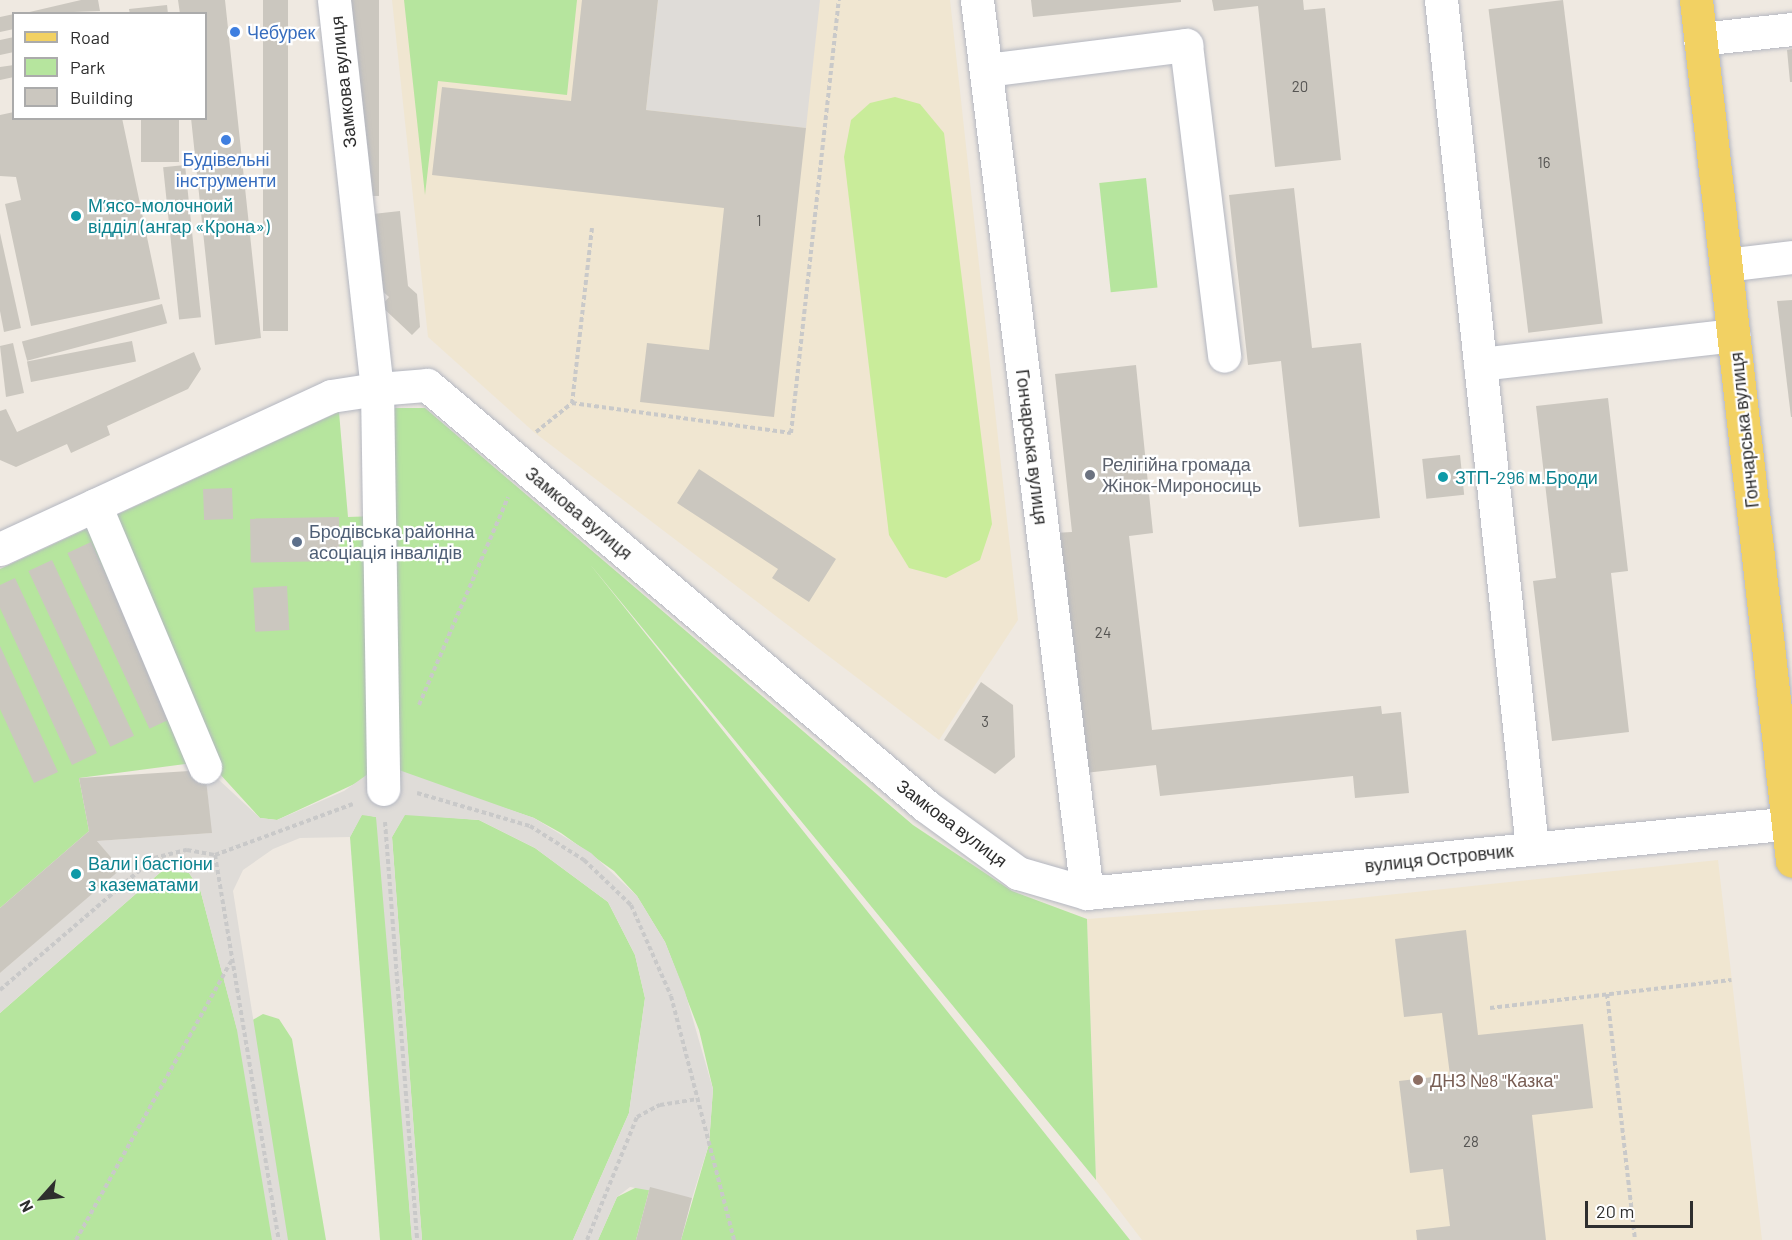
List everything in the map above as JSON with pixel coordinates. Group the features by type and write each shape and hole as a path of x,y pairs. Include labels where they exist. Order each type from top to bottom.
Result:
{"main road":[{"name":"Гончарська вулиця","path":"1696,0 1790,823 1792,861"}],"street":[{"name":"Замкова вулиця","path":"334,0 376,389 427,385 981,848 1037,882 1087,893"},
{"name":"Гончарська вулиця","path":"977,0 1087,893"},
{"path":"1441,0 1532,848"},
{"path":"1700,39 1792,29"},
{"path":"986,70 1186,45 1224,356"},
{"path":"1726,265 1792,257"},
{"path":"1480,364 1733,335"},
{"path":"0,549 331,396 376,389 383,789"},
{"path":"95,505 205,767"},
{"name":"вулиця Островчик","path":"1087,893 1790,823"}],"path":[{"path":"572,403 791,432 839,0"},
{"path":"415,713 535,433 572,403 592,228"},
{"path":"383,789 417,1240"},
{"path":"0,990 139,866 170,852 215,855 383,789 476,806 530,826 610,881 632,905 654,949 734,1240"},
{"path":"215,855 279,1240"},
{"path":"76,1240 232,960"},
{"path":"1490,1008 1731,980"},
{"path":"1606,994 1635,1240"},
{"path":"587,1240 637,1117 660,1105 696,1099"}],"shaded area":[{"path":"392,0 950,0 1018,620 939,740 535,433 428,337"},
{"path":"658,0 820,0 806,128 646,110"},
{"path":"382,764 534,818 591,853 637,896 665,942 685,992 713,1089 709,1144 692,1198 630,1187 617,1197 598,1240 573,1240 629,1113 645,998 635,955 608,902 535,848 479,820 405,815 392,837 422,1240 412,1240 376,817 362,815 350,837 300,838 273,849 243,870 233,891 288,1240 272,1240 237,1030 200,889 189,873 163,870 0,1013 0,973 120,869 97,841 211,833 205,767 260,818 277,820 344,791"},
{"name":"ДНЗ №8 \"Казка\"","path":"1718,860 1762,1240 1142,1240 1096,1180 1087,919 1340,900"}],"green space":[{"path":"404,0 577,0 567,95 438,81 425,195"},
{"path":"895,97 920,104 944,133 992,524 980,560 946,578 909,568 889,535 844,157 851,120 870,103"},
{"path":"1146,178 1157,287 1111,292 1099,183"},
{"path":"394,408 425,408 913,825 1012,891 1087,919 1096,1180 589,563 1130,1240 681,1240 709,1144 713,1089 699,1030 665,942 637,896 614,871 561,833 534,818 396,772 363,780 277,820 260,818 208,761 79,778 89,831 0,908 0,569 339,412 348,517 377,516"},
{"path":"362,814 376,817 380,827 412,1240 380,1240 350,837"},
{"path":"405,814 479,820 535,848 608,902 635,955 645,998 629,1113 573,1240 422,1240 392,837"},
{"path":"172,868 189,873 200,889 237,1029 263,1014 279,1019 292,1039 326,1240 0,1240 0,1013 163,870"},
{"path":"641,1185 650,1187 636,1240 598,1240 617,1197"}],"building":[{"path":"81,0 98,0 100,11 74,12 30,12"},
{"path":"178,0 225,0 261,338 215,345 191,120 207,120 207,12 180,12"},
{"path":"263,0 288,0 288,331 263,331"},
{"path":"342,0 379,0 379,196 342,196"},
{"path":"582,0 658,0 646,110 806,128 774,417 640,402 647,343 709,350 724,208 432,175 442,87 571,101"},
{"path":"1031,0 1181,0 1181,2 1033,17"},
{"path":"1212,0 1303,0 1304,10 1325,8 1341,160 1275,167 1258,6 1214,11"},
{"path":"1563,0 1603,324 1528,333 1489,9"},
{"path":"167,5 168,12 130,12 129,9"},
{"path":"12,14 12,29 0,32 0,17"},
{"path":"12,37 12,52 0,55 0,40"},
{"path":"1792,49 1792,82 1790,82 1787,50"},
{"path":"12,65 12,77 0,80 0,67"},
{"name":"М’ясо-молочноий відділ (ангар «Крона»)","path":"12,112 12,120 122,120 160,299 31,326 5,204 21,200 16,177 0,176 0,115"},
{"path":"141,120 179,120 179,162 141,162"},
{"path":"185,165 201,317 179,319 163,167"},
{"path":"1294,188 1312,348 1361,343 1380,518 1299,527 1281,361 1248,365 1229,195"},
{"path":"400,211 408,286 417,294 420,327 412,335 381,306 389,297 371,281 364,215"},
{"path":"0,233 21,328 4,332 0,311"},
{"path":"1792,300 1792,417 1791,417 1777,301"},
{"path":"162,304 167,323 27,361 22,342"},
{"path":"132,341 136,362 31,382 27,361"},
{"path":"13,343 24,393 6,397 0,346"},
{"path":"194,352 201,369 188,389 107,426 110,435 71,453 67,444 16,467 0,460 0,411 6,409 17,432"},
{"path":"1136,365 1153,533 1129,536 1152,730 1381,706 1382,714 1401,712 1409,793 1355,798 1353,776 1160,796 1156,765 1076,774 1054,533 1072,532 1055,374"},
{"path":"1608,398 1628,571 1611,573 1629,732 1552,741 1533,581 1556,578 1536,406"},
{"name":"ЗТП-296 м.Броди","path":"1460,455 1464,495 1426,499 1422,459"},
{"path":"699,469 836,559 809,602 772,578 778,569 677,503"},
{"path":"232,488 233,519 204,520 203,489"},
{"path":"339,517 340,561 251,563 250,519"},
{"path":"91,542 173,718 149,729 67,553"},
{"path":"52,560 134,736 110,747 28,571"},
{"path":"15,578 97,753 72,765 0,608 0,585"},
{"path":"287,586 289,630 255,632 253,588"},
{"path":"0,646 58,772 34,783 0,709"},
{"path":"981,682 1013,705 1015,757 995,774 944,740"},
{"name":"Вали і бастіони з казематами","path":"205,770 212,833 97,841 121,869 0,973 0,908 89,831 79,778"},
{"path":"1466,930 1478,1035 1583,1024 1593,1108 1532,1115 1546,1240 1417,1240 1416,1230 1450,1226 1443,1169 1410,1173 1399,1081 1450,1075 1442,1013 1404,1017 1395,939"},
{"path":"650,1187 692,1198 681,1240 636,1240"}],"place":[{"name":"Чебурек","path":"235,32"},
{"name":"Будівельні інструменти","path":"226,140"},
{"name":"М’ясо-молочноий відділ (ангар «Крона»)","path":"76,216"},
{"name":"Релігійна громада Жінок-Мироносиць","path":"1090,475"},
{"name":"ЗТП-296 м.Броди","path":"1443,477"},
{"name":"Бродівська районна асоціація інвалідів","path":"297,542"},
{"name":"Вали і бастіони з казематами","path":"76,874"},
{"name":"ДНЗ №8 \"Казка\"","path":"1418,1080"}]}
